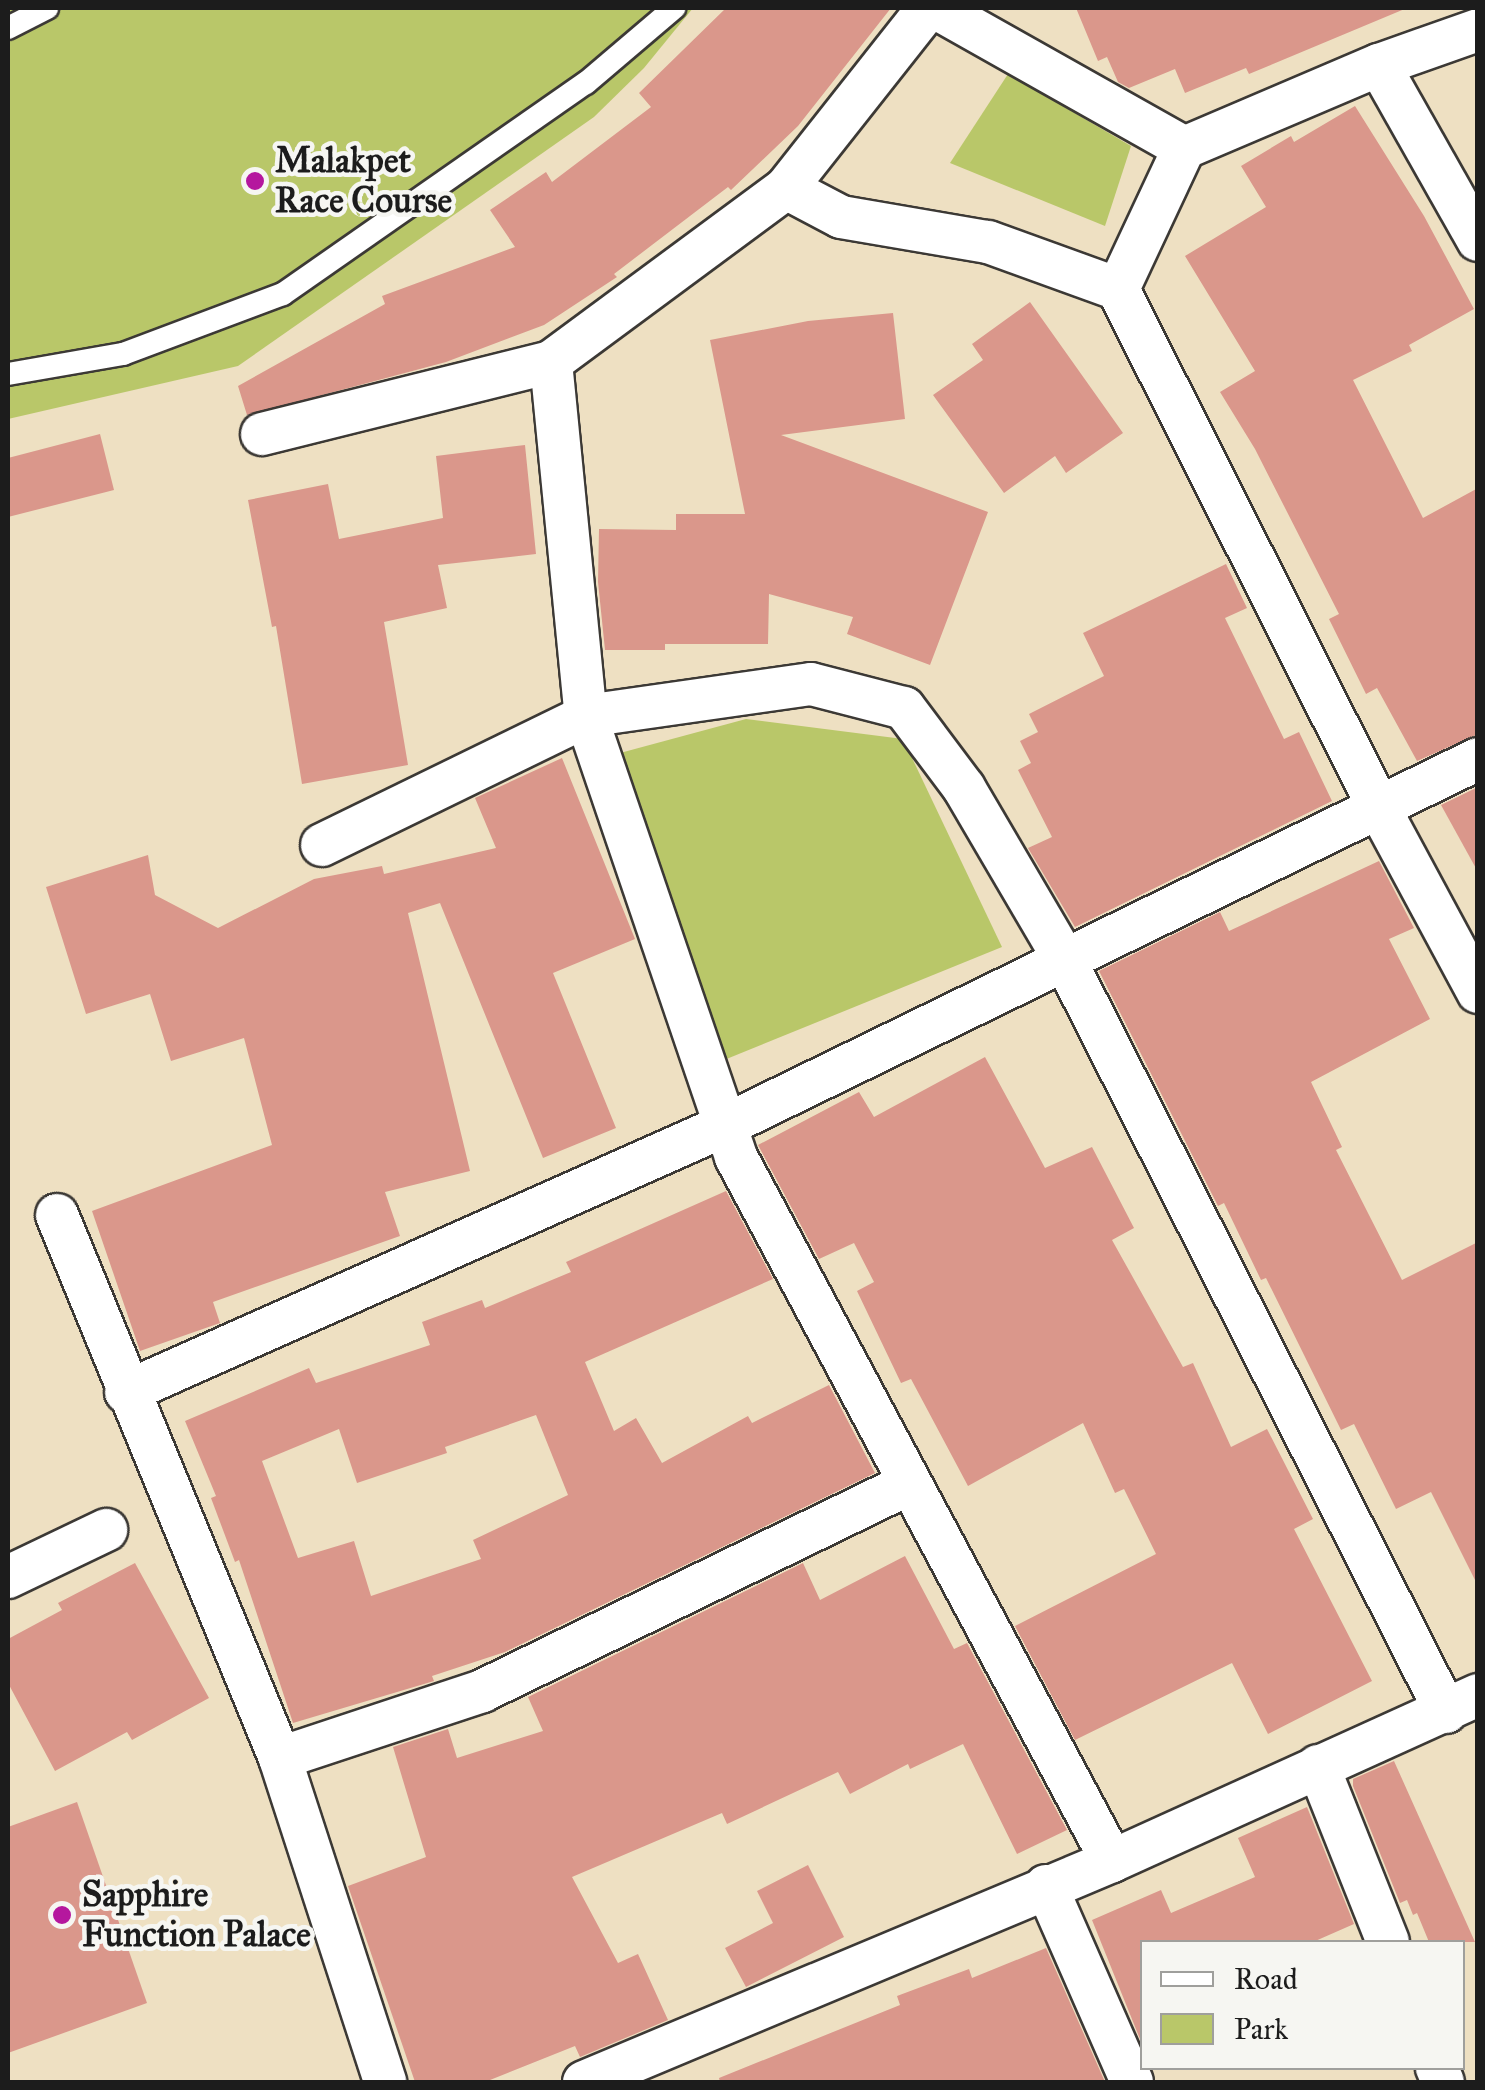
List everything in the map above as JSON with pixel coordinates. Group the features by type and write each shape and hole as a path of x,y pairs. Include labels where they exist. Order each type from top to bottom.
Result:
{"street":[{"path":"262,434 550,362 786,188 928,8"},
{"path":"936,8 1184,148"},
{"path":"1118,289 1184,148 1379,65 1478,30"},
{"path":"1379,65 1478,240"},
{"path":"786,188 841,218 988,242 1118,289 1378,808 1478,992"},
{"path":"550,362 586,716 736,1157 1112,1861"},
{"path":"322,844 586,716 811,684 904,708 964,788 1065,960 1462,1704 1112,1861 584,2082"},
{"path":"126,1392 726,1124 1478,758"},
{"path":"58,1215 126,1392 181,1510 280,1758 385,2082"},
{"path":"280,1758 482,1691 909,1484"},
{"path":"8,1577 106,1530"},
{"path":"1318,1766 1387,1940"},
{"path":"1046,1886 1132,2082"}],"lane":[{"path":"8,28 47,8"},
{"path":"8,374 123,354 282,294 586,83 674,8"}],"green space":[{"name":"Malakpet Race Course","path":"8,8 693,8 644,68 594,117 238,366 8,419"},
{"path":"1008,74 1131,146 1105,226 950,163"},
{"path":"746,719 903,739 1002,947 724,1060 620,753"}],"building":[{"path":"726,8 891,8 798,126 731,190 728,187 614,274 617,277 544,325 446,362 247,415 238,386 385,304 382,296 515,247 490,210 546,172 552,182 651,107 639,93"},
{"path":"1076,8 1407,8 1249,74 1246,68 1185,93 1175,69 1129,88 1118,82 1107,57 1098,61"},
{"path":"1355,106 1424,216 1474,309 1409,345 1412,351 1353,380 1423,518 1478,488 1478,734 1417,761 1377,688 1366,694 1329,619 1339,614 1255,449 1220,392 1255,371 1185,256 1266,207 1241,166 1291,136 1294,142"},
{"path":"1030,302 1123,433 1066,473 1055,456 1004,493 933,395 983,360 972,344"},
{"path":"893,313 905,419 781,435 988,512 930,665 847,634 853,617 769,594 768,644 665,644 665,650 605,650 598,582 599,529 676,530 676,514 745,514 710,340 808,321"},
{"path":"100,434 114,490 8,517 8,458"},
{"path":"525,445 536,554 438,565 447,608 384,622 408,765 302,784 276,626 272,627 248,500 328,484 339,539 443,518 436,456"},
{"path":"1226,564 1247,608 1225,618 1284,739 1299,732 1332,801 1075,927 1028,848 1052,837 1018,770 1031,763 1020,741 1038,732 1029,714 1104,676 1083,633"},
{"path":"562,758 635,939 553,973 616,1128 543,1158 440,903 408,913 470,1171 385,1192 400,1236 213,1302 220,1323 140,1351 92,1211 272,1145 244,1038 171,1061 150,994 86,1014 46,887 148,855 155,895 218,928 314,879 382,866 384,874 496,848 475,798"},
{"path":"1478,787 1478,872 1441,805"},
{"path":"1379,861 1414,928 1389,939 1430,1019 1311,1082 1342,1147 1336,1150 1402,1280 1478,1242 1478,1586 1431,1492 1396,1509 1354,1424 1341,1430 1266,1278 1261,1280 1224,1203 1218,1206 1099,971 1220,912 1229,931"},
{"path":"985,1057 1045,1168 1092,1147 1134,1228 1112,1240 1183,1367 1193,1363 1231,1447 1267,1429 1313,1519 1294,1529 1372,1681 1268,1734 1232,1663 1075,1740 1015,1626 1156,1554 1124,1489 1115,1493 1083,1423 968,1486 911,1379 901,1383 857,1291 874,1282 854,1243 819,1259 758,1145 859,1092 874,1117"},
{"path":"726,1191 773,1279 585,1362 614,1431 636,1418 662,1463 748,1416 752,1423 829,1385 875,1473 505,1652 432,1676 434,1681 293,1723 239,1560 235,1562 211,1498 216,1496 185,1421 309,1368 316,1383 430,1345 422,1322 482,1300 485,1308 571,1272 566,1262","holes":["536,1415 568,1495 473,1540 481,1559 371,1596 354,1541 298,1558 262,1461 339,1429 357,1483 447,1453 445,1447"]},
{"path":"905,1556 954,1649 967,1643 1067,1830 1017,1854 963,1744 910,1769 908,1764 850,1794 838,1772 727,1824 722,1813 572,1877 618,1963 638,1954 668,2020 580,2057 575,2046 485,2082 415,2082 348,1886 426,1857 393,1747 448,1729 457,1758 543,1731 528,1697 803,1563 820,1600"},
{"path":"135,1563 209,1698 132,1740 127,1732 55,1771 8,1683 8,1639 62,1610 58,1603"},
{"path":"1394,1761 1475,1942 1428,1940 1417,1913 1413,1915 1407,1900 1400,1903 1353,1779"},
{"name":"Sapphire Function Palace","path":"77,1802 147,2003 8,2053 8,1827"},
{"path":"1307,1807 1354,1924 1318,1940 1140,1940 1140,2039 1092,1920 1161,1890 1171,1913 1255,1877 1238,1838"},
{"path":"808,1865 844,1937 746,1987 725,1948 773,1923 757,1891"},
{"path":"1046,1948 1105,2082 720,2082 719,2078 900,2005 897,1996 969,1969 972,1978"}],"place":[{"name":"Malakpet Race Course","path":"255,181"},
{"name":"Sapphire Function Palace","path":"62,1915"}]}
